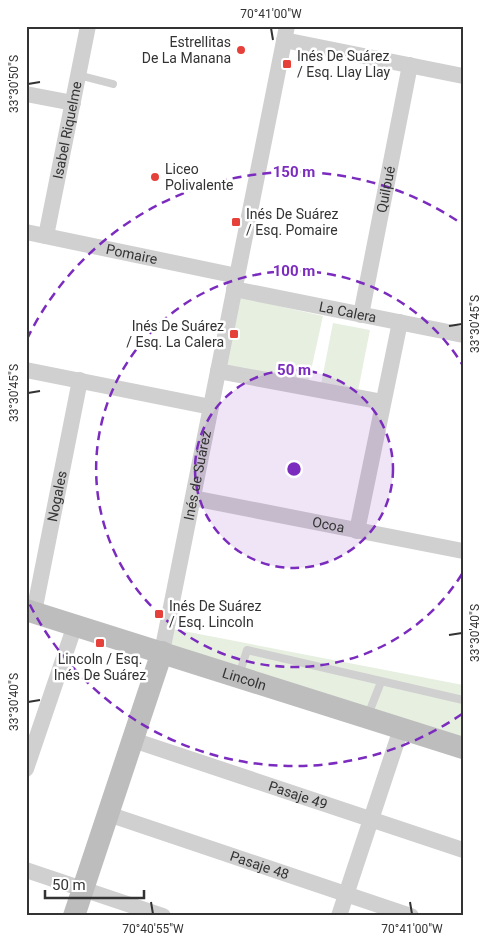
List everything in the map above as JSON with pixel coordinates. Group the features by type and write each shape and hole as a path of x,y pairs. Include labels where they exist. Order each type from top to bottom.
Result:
{"street":[{"name":"Isabel Riquelme","path":"46,236 88,26"},
{"path":"285,33 410,65 463,76"},
{"name":"Inés de Suárez","path":"74,916 162,652 285,33"},
{"name":"Quilpué","path":"361,314 410,65"},
{"path":"26,94 73,103"},
{"name":"Pomaire","path":"26,232 236,282"},
{"name":"La Calera","path":"236,282 361,314 463,335"},
{"path":"357,531 400,322"},
{"path":"26,370 211,407"},
{"path":"218,371 383,402"},
{"name":"Nogales","path":"30,611 80,380"},
{"name":"Ocoa","path":"193,498 463,551"},
{"name":"Lincoln","path":"30,611 463,748"},
{"path":"26,769 75,625"},
{"path":"339,916 401,729"},
{"name":"Pasaje 49","path":"133,740 463,850"},
{"name":"Pasaje 48","path":"108,814 411,916"},
{"path":"26,870 163,916"}],"lane":[{"path":"78,76 113,84"},
{"path":"238,677 247,650 463,700"},
{"path":"367,718 381,682"}],"shaded area":[{"path":"239,297 323,316 308,384 223,365"},
{"path":"333,323 370,330 358,391 321,384"},
{"path":"173,629 463,685 463,737 170,647"}],"place":[{"name":"Estrellitas De La Manana","path":"241,50"},
{"name":"Inés De Suárez / Esq. Llay Llay","path":"287,64"},
{"name":"Liceo Polivalente","path":"155,177"},
{"name":"Inés De Suárez / Esq. Pomaire","path":"236,222"},
{"name":"Inés De Suárez / Esq. La Calera","path":"234,334"},
{"name":"Inés De Suárez / Esq. Lincoln","path":"159,614"},
{"name":"Lincoln / Esq. Inés De Suárez","path":"100,643"}]}
